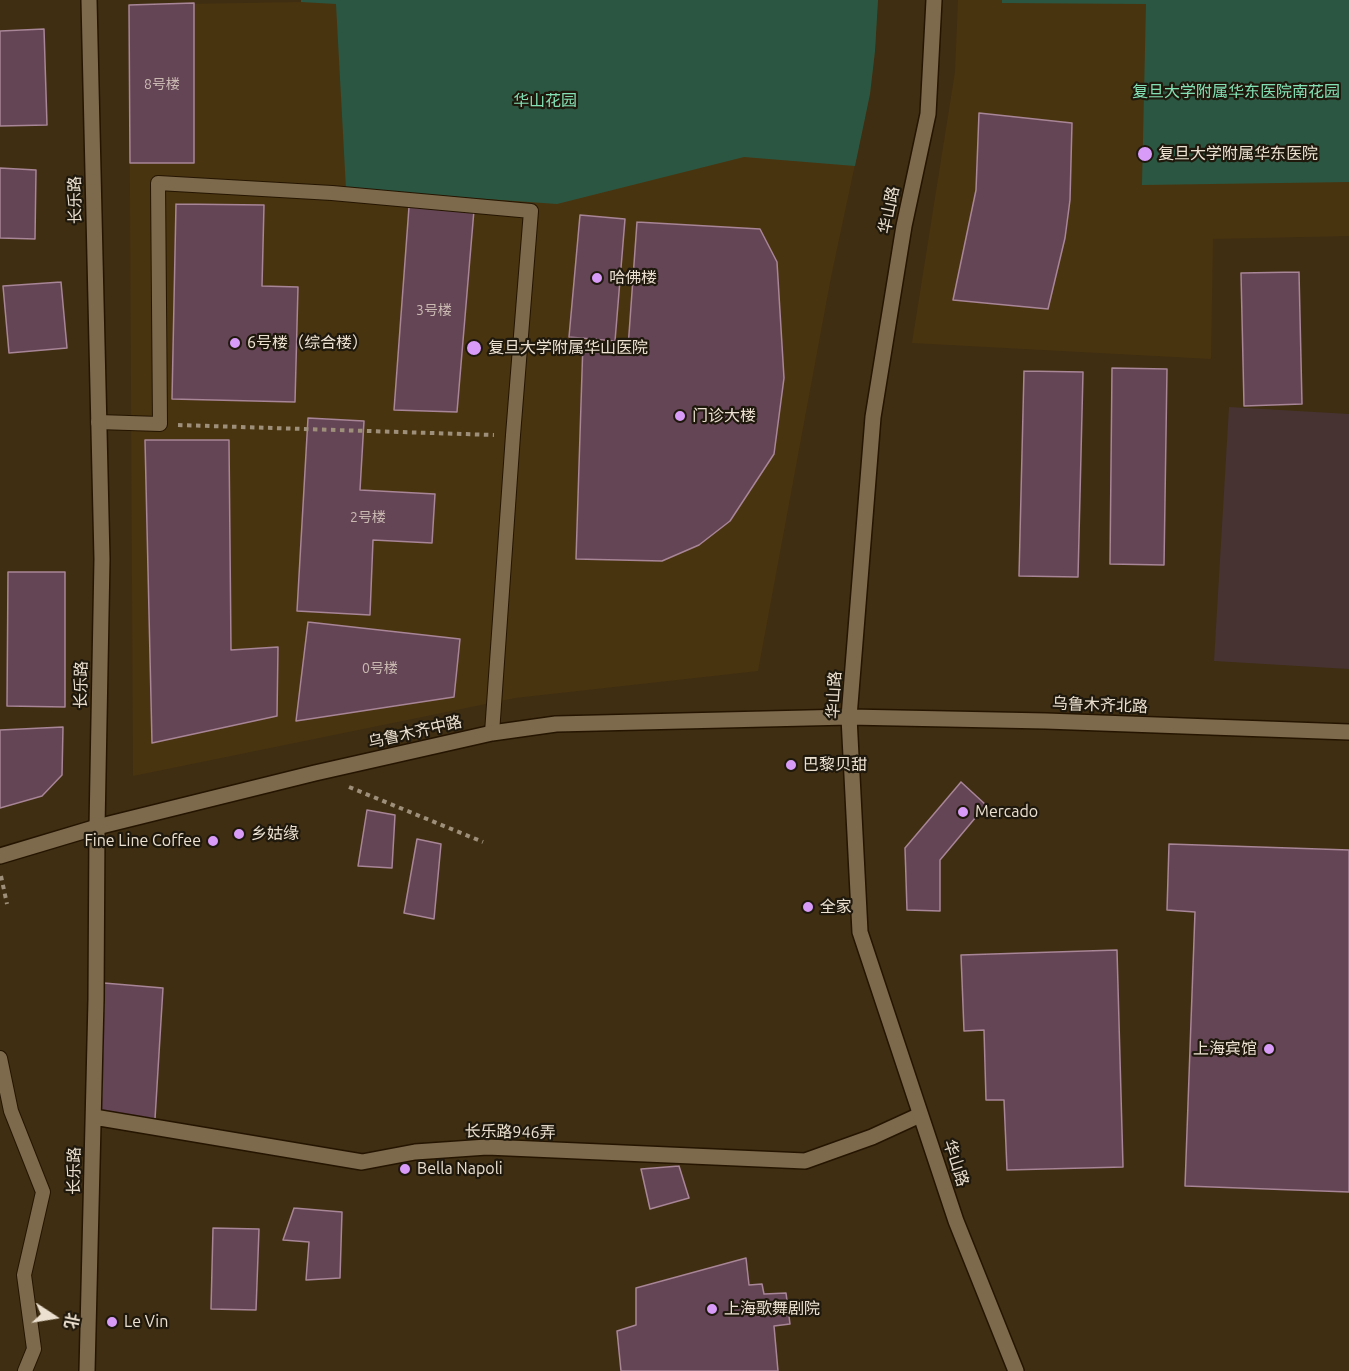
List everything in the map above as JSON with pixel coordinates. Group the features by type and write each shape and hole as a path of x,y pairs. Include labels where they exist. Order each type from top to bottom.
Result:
{"street":[{"name":"长乐路","path":"87,1371 94,1118 102,559 89,0"},
{"name":"华山路","path":"934,0 928,114 904,226 873,417 849,717 860,932 956,1221 1016,1371"},
{"name":"乌鲁木齐北路","path":"849,717 1046,721 1349,732"},
{"name":"乌鲁木齐中路","path":"0,856 97,827 315,773 492,733 556,724 849,717"},
{"name":"长乐路946弄","path":"94,1118 362,1162 415,1152 487,1147 805,1161 872,1137 921,1115"}],"lane":[{"path":"98,422 160,424 158,183 332,194 531,211 492,733"},
{"path":"0,1058 11,1111 43,1192 24,1275 34,1349 25,1371"}],"path":[{"path":"160,424 513,435"},
{"path":"347,786 483,842"},
{"path":"0,872 7,904"}],"shaded area":[{"name":"复旦大学附属华山医院","path":"301,0 878,0 870,94 831,277 758,671 515,698 133,776 129,5 301,2"},
{"name":"复旦大学附属华东医院","path":"958,0 1349,0 1349,236 1213,239 1211,359 912,343 955,72"},
{"path":"1229,407 1349,414 1349,669 1214,661"}],"green space":[{"name":"华山花园","path":"301,0 878,0 870,94 855,166 744,157 557,204 346,189 336,4 301,2"},
{"name":"复旦大学附属华东医院南花园","path":"1002,0 1349,0 1349,182 1142,185 1146,4 1002,3"}],"building":[{"path":"194,3 194,163 130,163 129,5"},
{"path":"44,29 47,125 0,126 0,31"},
{"path":"979,113 1072,123 1070,200 1065,238 1048,309 953,300 976,190"},
{"path":"0,168 36,170 35,239 0,238"},
{"name":"6号楼（综合楼）","path":"176,204 264,205 262,286 298,287 295,402 172,399"},
{"path":"409,207 474,210 457,412 394,410"},
{"name":"哈佛楼","path":"580,215 625,219 615,341 569,337"},
{"name":"门诊大楼","path":"637,222 760,229 777,262 784,378 774,454 730,521 699,545 662,561 576,559 583,342 628,348"},
{"path":"1299,272 1302,404 1244,406 1241,273"},
{"path":"61,282 67,348 9,353 3,286"},
{"path":"1112,368 1167,369 1164,565 1110,564"},
{"path":"1024,371 1083,372 1078,577 1019,576"},
{"path":"308,418 364,421 360,490 435,494 432,543 373,540 370,615 297,611"},
{"path":"145,440 229,440 231,650 278,647 277,716 152,743"},
{"path":"8,572 65,572 65,707 7,706"},
{"path":"308,622 460,639 454,697 296,721"},
{"path":"63,727 62,775 42,796 0,808 0,730"},
{"path":"961,782 986,805 940,860 940,911 907,910 905,848"},
{"path":"367,810 395,815 392,868 358,866"},
{"path":"417,839 441,844 434,919 404,913"},
{"name":"上海宾馆","path":"1169,844 1349,850 1349,1192 1185,1186 1195,912 1167,910"},
{"path":"1117,950 1123,1167 1007,1170 1004,1100 986,1100 984,1030 964,1031 961,955"},
{"path":"104,983 163,988 155,1119 101,1112"},
{"path":"679,1166 689,1198 650,1209 641,1169"},
{"path":"294,1208 342,1212 340,1278 306,1280 309,1242 283,1240"},
{"path":"213,1228 259,1229 256,1310 211,1309"},
{"name":"上海歌舞剧院","path":"746,1258 749,1285 762,1284 764,1294 786,1293 790,1324 774,1326 778,1371 621,1371 617,1331 636,1325 636,1288"}],"place":[{"name":"复旦大学附属华东医院","path":"1145,154"},
{"name":"哈佛楼","path":"597,278"},
{"name":"6号楼（综合楼）","path":"235,343"},
{"name":"复旦大学附属华山医院","path":"474,348"},
{"name":"门诊大楼","path":"680,416"},
{"name":"巴黎贝甜","path":"791,765"},
{"name":"Mercado","path":"963,812"},
{"name":"乡姑缘","path":"239,834"},
{"name":"Fine Line Coffee","path":"213,841"},
{"name":"全家","path":"808,907"},
{"name":"上海宾馆","path":"1269,1049"},
{"name":"Bella Napoli","path":"405,1169"},
{"name":"上海歌舞剧院","path":"712,1309"},
{"name":"Le Vin","path":"112,1322"}]}
